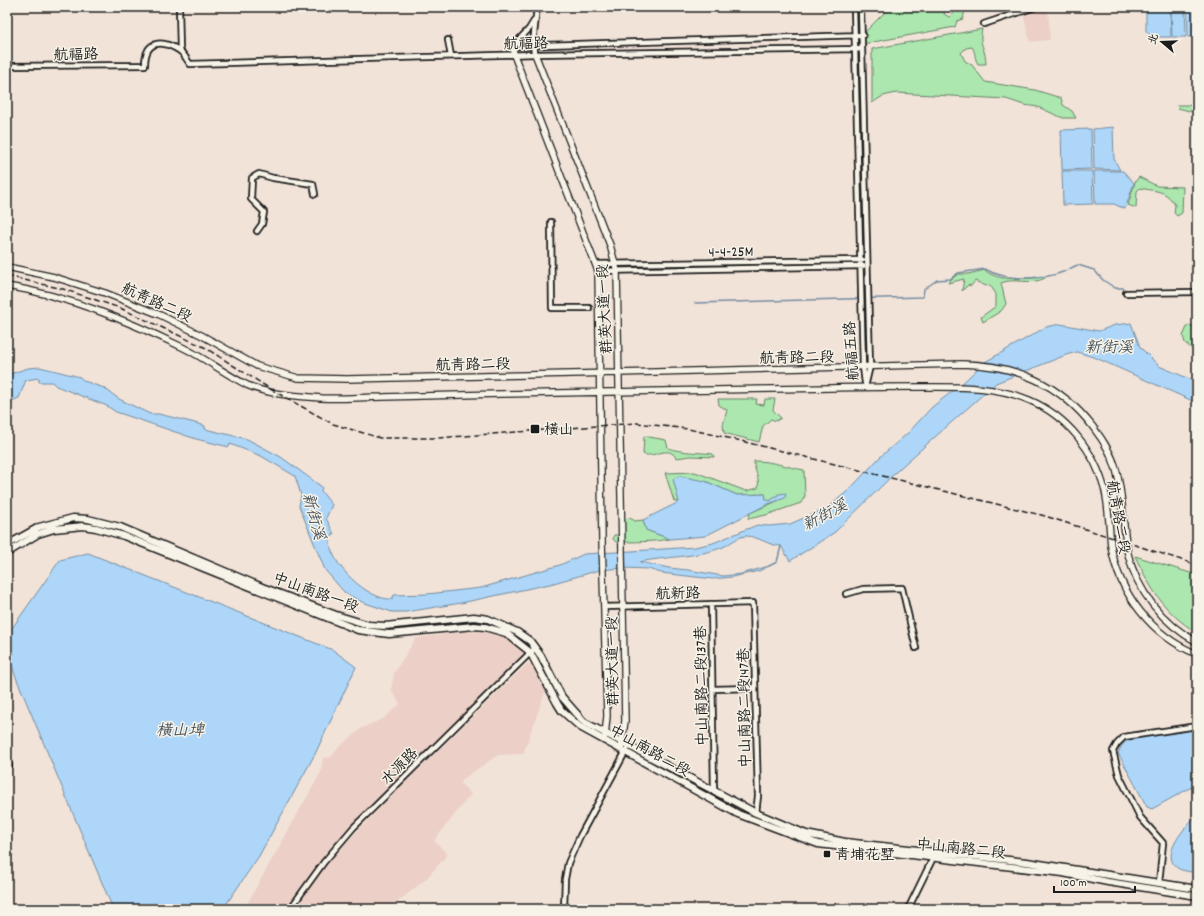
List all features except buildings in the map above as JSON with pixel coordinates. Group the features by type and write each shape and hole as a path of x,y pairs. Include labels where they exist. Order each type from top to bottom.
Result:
{"main road":[{"name":"中山南路一段","path":"7,545 39,527 73,518 93,520 120,527 336,615 369,625 385,626 474,617 488,619 517,632 530,641 533,650 562,697 582,724"},
{"name":"中山南路一段","path":"7,553 38,534 66,527 83,526 124,536 358,630 388,634 474,626 485,627 506,633 533,650"},
{"name":"中山南路二段","path":"582,724 605,733 621,742 625,749 738,814 804,839 848,848 1063,873 1108,882 1197,896"},
{"name":"中山南路二段","path":"582,724 605,740 714,791 756,813 806,834 845,842 1027,862 1197,889"}],"street":[{"path":"179,7 180,51"},
{"path":"533,44 537,7"},
{"name":"航福五路","path":"854,7 860,266 865,387"},
{"name":"航福五路","path":"861,7 866,263 870,366 865,387"},
{"path":"984,24 1035,7"},
{"path":"513,46 529,29 535,20"},
{"name":"航福路","path":"513,46 533,44 862,35"},
{"path":"448,40 451,56"},
{"name":"航福路","path":"7,66 144,65 147,48 160,44 180,51 190,64 451,56 862,48"},
{"name":"群英大道一段","path":"533,44 535,54 610,245 616,268 625,721 621,742"},
{"name":"群英大道一段","path":"513,46 514,55 598,271 603,595 607,716 605,740"},
{"path":"257,231 262,224 264,212 251,199 252,178 260,174 273,178 313,184 315,194"},
{"path":"551,222 552,308 589,308"},
{"name":"4-4-25M","path":"598,271 616,268 860,260 866,263"},
{"name":"4-4-25M","path":"596,264 616,268 860,266 866,263"},
{"name":"航青路二段","path":"7,267 54,277 101,291 201,335 257,366 298,378 347,379 962,364 994,366 1018,372 1038,380 1074,405 1100,437 1110,454 1116,469 1121,491 1128,553 1136,579 1149,600 1165,619 1185,635 1197,642"},
{"name":"航青路二段","path":"7,286 33,290 67,300 134,324 187,349 247,385 263,391 321,398 618,390 865,387 977,387 1009,393 1029,400 1054,414 1079,437 1098,471 1105,492 1111,547 1117,569 1128,596 1158,631 1180,647 1197,654"},
{"path":"1126,293 1197,292"},
{"path":"846,594 863,590 902,588 916,648"},
{"name":"航新路","path":"604,607 753,603"},
{"name":"中山南路二段147巷","path":"753,603 758,796 756,813"},
{"name":"中山南路二段137巷","path":"711,604 714,791"},
{"name":"水源路","path":"290,909 324,862 354,828 533,650"},
{"path":"713,689 755,688"},
{"path":"1159,883 1163,843 1140,817 1118,775 1113,751 1124,737 1197,726"},
{"path":"564,909 565,879 568,863 580,836 625,749"},
{"path":"908,909 933,858"}],"shaded area":[{"path":"1041,7 1048,7 1050,40 1030,42 1023,13"},
{"path":"469,631 490,632 503,636 525,653 364,815 326,856 286,909 244,909 321,772 323,758 331,757 338,748 362,728 384,718 400,704 391,690 394,673 416,638"},
{"path":"527,664 531,664 536,668 546,690 523,754 498,755 463,779 461,784 471,794 434,841 448,854 426,879 389,909 294,909 321,871 344,845 396,791"}],"green space":[{"path":"890,7 923,7 932,9 943,7 945,9 944,14 949,17 957,7 963,7 965,10 963,19 957,21 955,27 857,45 854,43"},
{"path":"982,29 981,39 986,64 978,64 972,47 966,48 961,53 965,61 972,65 985,82 1035,90 1061,98 1063,105 1072,111 1076,118 1063,118 1038,107 1024,105 1006,99 896,93 883,96 872,103 872,49"},
{"path":"1177,105 1197,105 1197,110 1193,112 1178,108"},
{"path":"1139,177 1157,186 1183,187 1182,213 1177,216 1174,213 1175,205 1168,196 1160,192 1140,188 1137,191 1136,208 1128,205 1135,182"},
{"path":"985,270 990,274 1004,278 1021,279 1042,276 1045,278 1028,282 1006,281 1001,283 1006,304 1001,311 983,322 981,317 996,306 996,294 990,285 986,286 975,281 971,286 968,285 962,291 964,279 948,283 958,274 968,274"},
{"path":"1188,325 1197,327 1197,353 1185,343 1183,336"},
{"path":"718,399 757,399 756,404 764,405 765,399 775,399 773,410 781,418 776,421 771,419 763,426 759,442 724,433 723,425 727,410 719,405"},
{"path":"644,436 666,440 668,448 674,450 713,454 714,457 691,456 676,458 669,452 652,455 643,454"},
{"path":"754,461 773,463 804,470 805,496 801,503 766,515 748,519 750,513 784,498 779,494 770,501 766,499 765,494 737,495 705,481 679,502 674,501 665,473 695,472 746,491 758,488"},
{"path":"630,518 635,521 643,520 646,530 670,539 616,542 613,539 614,535 621,535 624,519"},
{"path":"1135,556 1197,575 1197,633 1175,617 1167,608 1153,590"}],"water":[{"path":"1146,7 1170,7 1171,37 1153,37 1146,31"},
{"path":"1171,7 1185,7 1186,37 1172,37"},
{"path":"1187,7 1197,7 1197,37 1188,37"},
{"path":"1113,127 1114,159 1120,170 1094,169 1093,129"},
{"path":"1091,129 1092,169 1062,170 1061,130"},
{"path":"1062,171 1092,171 1093,204 1063,205"},
{"path":"1094,171 1123,171 1134,183 1125,209 1114,204 1095,204"},
{"name":"新街溪","path":"1131,323 1140,347 1159,366 1197,382 1197,403 1096,358 1077,352 996,383 900,468 835,532 790,561 781,546 777,546 750,536 743,536 724,547 700,554 640,562 723,576 741,574 769,566 759,571 732,577 713,579 661,573 648,569 623,568 600,570 550,584 461,603 406,612 392,612 362,602 345,593 325,570 299,506 301,495 295,476 261,456 230,444 229,447 196,439 116,412 107,406 56,386 52,382 39,382 39,378 26,380 19,398 7,403 7,375 28,368 40,367 80,377 84,381 104,388 119,399 150,414 159,414 199,424 205,426 205,429 247,439 281,457 322,487 321,491 332,505 326,518 334,534 330,539 331,549 336,559 352,579 362,587 372,594 383,598 392,599 394,595 427,594 481,588 560,565 584,554 695,547 713,543 757,525 769,526 790,524 827,508 849,490 880,457 908,433 932,407 958,387 985,362 1046,327 1060,324 1099,331 1115,325"},
{"path":"679,476 705,481 737,495 765,494 766,499 770,501 779,494 786,493 785,498 768,504 705,536 670,539 646,530 643,520 679,502 673,479"},
{"name":"橫山埤","path":"88,553 333,650 356,667 315,754 259,856 223,909 113,909 15,675 7,650 10,631 60,560"},
{"path":"1197,729 1197,784 1152,809 1147,807 1118,753 1122,745 1130,738"},
{"path":"1197,815 1197,873 1179,869 1173,863 1171,856 1172,849 1181,833"}],"waterway":[{"path":"695,303 923,297 924,289 937,280 950,279 958,273 985,269 1003,276 1034,278 1054,275 1078,265 1094,270 1103,280 1115,288 1123,288 1127,291"},
{"path":"769,566 777,562 781,546"}],"railway":[{"path":"7,276 63,289 120,308 204,347 272,390 333,424 380,438 438,438 637,423 688,429 1045,516 1197,565"}],"place":[{"name":"橫山","path":"535,429"},
{"name":"青埔花墅","path":"827,854"}]}
